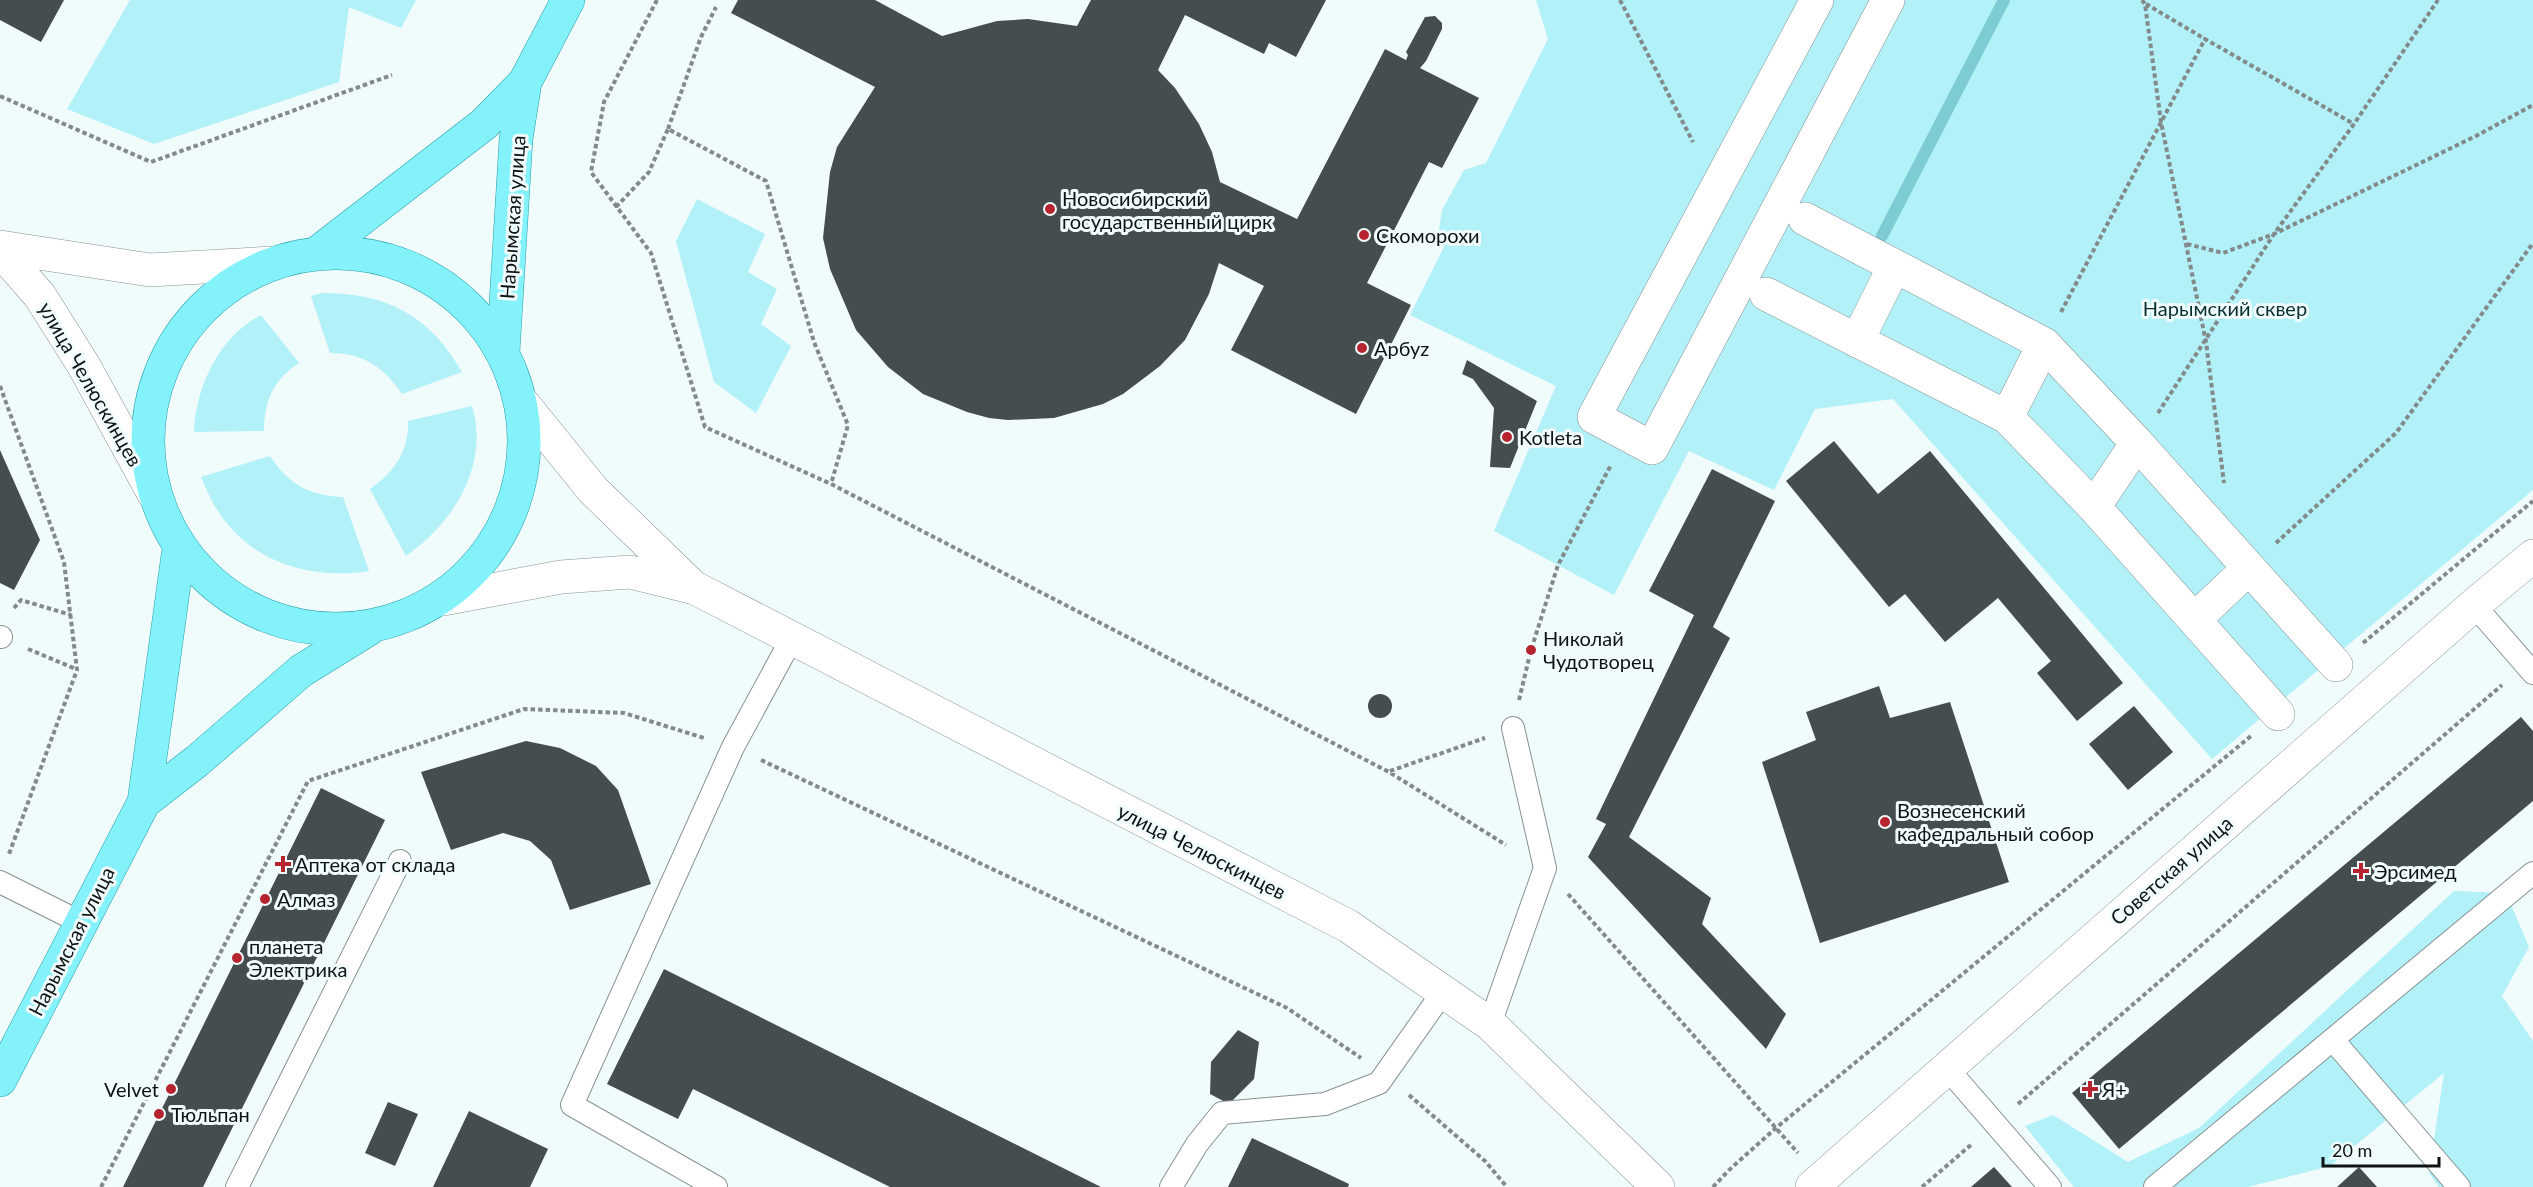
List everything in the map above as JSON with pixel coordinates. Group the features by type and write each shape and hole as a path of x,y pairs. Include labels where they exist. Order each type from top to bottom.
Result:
{"main road":[{"name":"Нарымская улица","path":"316,253 484,124 525,82 568,0"},
{"name":"Нарымская улица","path":"503,352 516,139 525,82"},
{"path":"316,253 361,254 405,266 435,280 463,302 503,352 520,400 525,453 519,489 492,549 472,573 443,598 369,629 318,628 249,607 178,555 153,494 146,445 151,400 165,359 203,306 230,284 273,263 316,253"},
{"name":"Нарымская улица","path":"0,1080 144,802 178,555"},
{"name":"Нарымская улица","path":"144,802 301,671 369,629"}],"street":[{"path":"1817,0 1594,417 1652,448 1888,0"},
{"path":"1805,219 2044,344 2138,443 2336,666"},
{"name":"улица Челюскинцев","path":"0,248 150,270 273,263"},
{"name":"улица Челюскинцев","path":"0,248 40,296 78,356 153,494"},
{"path":"1857,341 1894,267"},
{"path":"1766,294 2007,417 2094,507 2278,714"},
{"path":"2007,417 2044,344"},
{"name":"улица Челюскинцев","path":"520,400 593,490 695,588"},
{"path":"2094,507 2138,443"},
{"name":"Советская улица","path":"1816,1183 2474,605 2533,556"},
{"path":"2194,618 2248,568"},
{"name":"улица Челюскинцев","path":"443,598 561,577 630,572 695,588 791,640 1348,926 1490,1024 1658,1187"}],"lane":[{"path":"2474,605 2529,668"},
{"path":"716,1187 572,1105 733,747 791,640"},
{"path":"1490,1024 1545,868 1513,728"},
{"path":"237,1187 400,861"},
{"path":"2155,1187 2533,873"},
{"path":"0,882 80,922"},
{"path":"1171,1187 1197,1144 1222,1113 1325,1104 1379,1083 1443,992"},
{"path":"2333,1040 2460,1187"},
{"path":"1946,1067 1997,1123 2050,1187"}],"path":[{"path":"657,0 604,102 591,172 651,253 705,427 831,484 1389,772 1545,868 1776,1128 1816,1183"},
{"path":"1620,0 1693,141"},
{"path":"2138,443 2206,342 2274,234 2354,124 2438,0"},
{"path":"2144,2 2354,124"},
{"path":"2144,2 2161,122 2206,342 2225,492"},
{"path":"616,207 649,172 668,129 701,38 716,7"},
{"path":"2044,344 2205,39"},
{"path":"0,96 150,162 392,75"},
{"path":"2187,244 2223,254 2274,234 2476,136 2533,105"},
{"path":"668,129 766,181 814,342 848,425 831,484"},
{"path":"2248,568 2396,433 2533,243"},
{"path":"0,386 64,562 77,670 8,856"},
{"path":"1389,772 1513,728 1531,650 1558,565 1626,435"},
{"path":"2336,666 2533,501"},
{"path":"71,615 21,600 2,630 77,670"},
{"path":"1922,1187 2529,668"},
{"path":"101,1187 308,781 524,709 624,713 733,747 1287,1008 1385,1074 1485,1161 1507,1187"},
{"path":"1713,1187 1776,1128 2278,714"}],"green space":[{"path":"130,0 416,0 401,28 349,7 339,82 154,144 67,109"},
{"name":"Нарымский сквер","path":"1536,0 2533,0 2533,490 2212,759 1893,399 1815,409 1774,490 1689,451 1614,595 1494,531 1556,386 1410,315 1445,245 1438,236 1442,210 1464,170 1486,163 1548,39"},
{"path":"697,199 765,234 748,272 777,289 761,324 791,346 756,413 714,382 676,241"},
{"path":"322,293 367,297 404,311 435,336 462,372 402,394 388,376 372,363 353,356 330,353 311,296"},
{"path":"261,315 299,363 283,376 272,392 266,410 264,431 194,432 199,397 213,364 233,336 246,324"},
{"path":"472,406 476,428 476,450 463,491 439,527 406,556 370,489 386,476 398,460 406,442 408,421"},
{"path":"270,456 284,474 301,487 320,494 343,497 369,571 326,573 284,564 247,544 232,529 215,507 201,477"},
{"path":"2454,891 2506,893 2529,947 2502,996 2533,1041 2533,1187 2439,1187 2429,1173 2444,1073 2330,1166 2248,1187 2074,1187 2025,1126 2053,1115 2128,1162 2199,1128"}],"building":[{"path":"0,0 64,0 41,42 0,20"},
{"name":"Новосибирский государственный цирк","path":"738,0 875,0 942,36 997,21 1028,19 1077,26 1091,0 1326,0 1296,57 1269,43 1264,54 1185,15 1158,70 1175,88 1199,124 1212,152 1220,182 1297,219 1385,49 1406,60 1408,55 1406,52 1425,17 1435,16 1442,23 1442,29 1420,68 1479,98 1442,168 1429,162 1367,283 1411,305 1356,414 1231,350 1264,286 1219,263 1209,294 1185,340 1160,366 1123,394 1103,404 1054,418 1008,420 989,418 967,412 923,394 888,367 856,330 830,269 823,238 830,172 837,147 875,87 731,13"},
{"name":"Kotleta","path":"1467,360 1537,401 1510,468 1490,467 1494,408 1473,379 1462,374"},
{"path":"1834,441 1878,494 1930,451 2123,683 2077,721 2037,673 2051,661 1998,598 1945,642 1905,594 1889,607 1786,481"},
{"path":"0,450 40,540 14,590 0,583"},
{"path":"1712,469 1775,501 1713,627 1730,638 1629,837 1711,898 1702,924 1786,1014 1766,1049 1588,857 1606,824 1596,819 1694,615 1649,591"},
{"name":"Вознесенский кафедральный собор","path":"1879,686 1890,718 1950,702 2009,882 1820,943 1762,762 1816,740 1806,712"},
{"path":"1380,694 1385,695 1391,701 1391,711 1385,717 1380,718 1375,717 1369,711 1368,706 1369,701 1375,695"},
{"path":"2134,706 2173,752 2128,790 2089,744"},
{"path":"2521,717 2533,731 2533,801 2119,1149 2072,1093"},
{"path":"526,741 560,748 596,766 618,790 651,884 570,910 551,860 530,841 503,833 451,850 421,772"},
{"path":"321,788 385,820 203,1187 123,1187"},
{"path":"664,969 1101,1187 890,1187 693,1089 678,1119 607,1084"},
{"path":"1238,1030 1259,1042 1254,1079 1229,1104 1210,1094 1211,1062"},
{"path":"388,1102 418,1114 395,1166 365,1153"},
{"path":"469,1111 548,1149 530,1187 433,1187"},
{"path":"1252,1138 1349,1184 1348,1187 1228,1187"},
{"path":"1994,1167 2012,1187 1971,1187"},
{"path":"2359,1167 2377,1187 2337,1187"}],"waterway":[{"path":"1882,236 2004,0"}],"place":[{"name":"Новосибирский государственный цирк","path":"1050,209"},
{"name":"Скоморохи","path":"1364,235"},
{"name":"Арбуz","path":"1362,348"},
{"name":"Kotleta","path":"1507,437"},
{"name":"Николай Чудотворец","path":"1531,650"},
{"name":"Вознесенский кафедральный собор","path":"1885,822"},
{"name":"Аптека от склада","path":"283,864"},
{"name":"Эрсимед","path":"2361,871"},
{"name":"Алмаз","path":"265,899"},
{"name":"планета Электрика","path":"237,958"},
{"name":"Velvet","path":"171,1089"},
{"name":"Я+","path":"2090,1089"},
{"name":"Тюльпан","path":"159,1114"}]}
